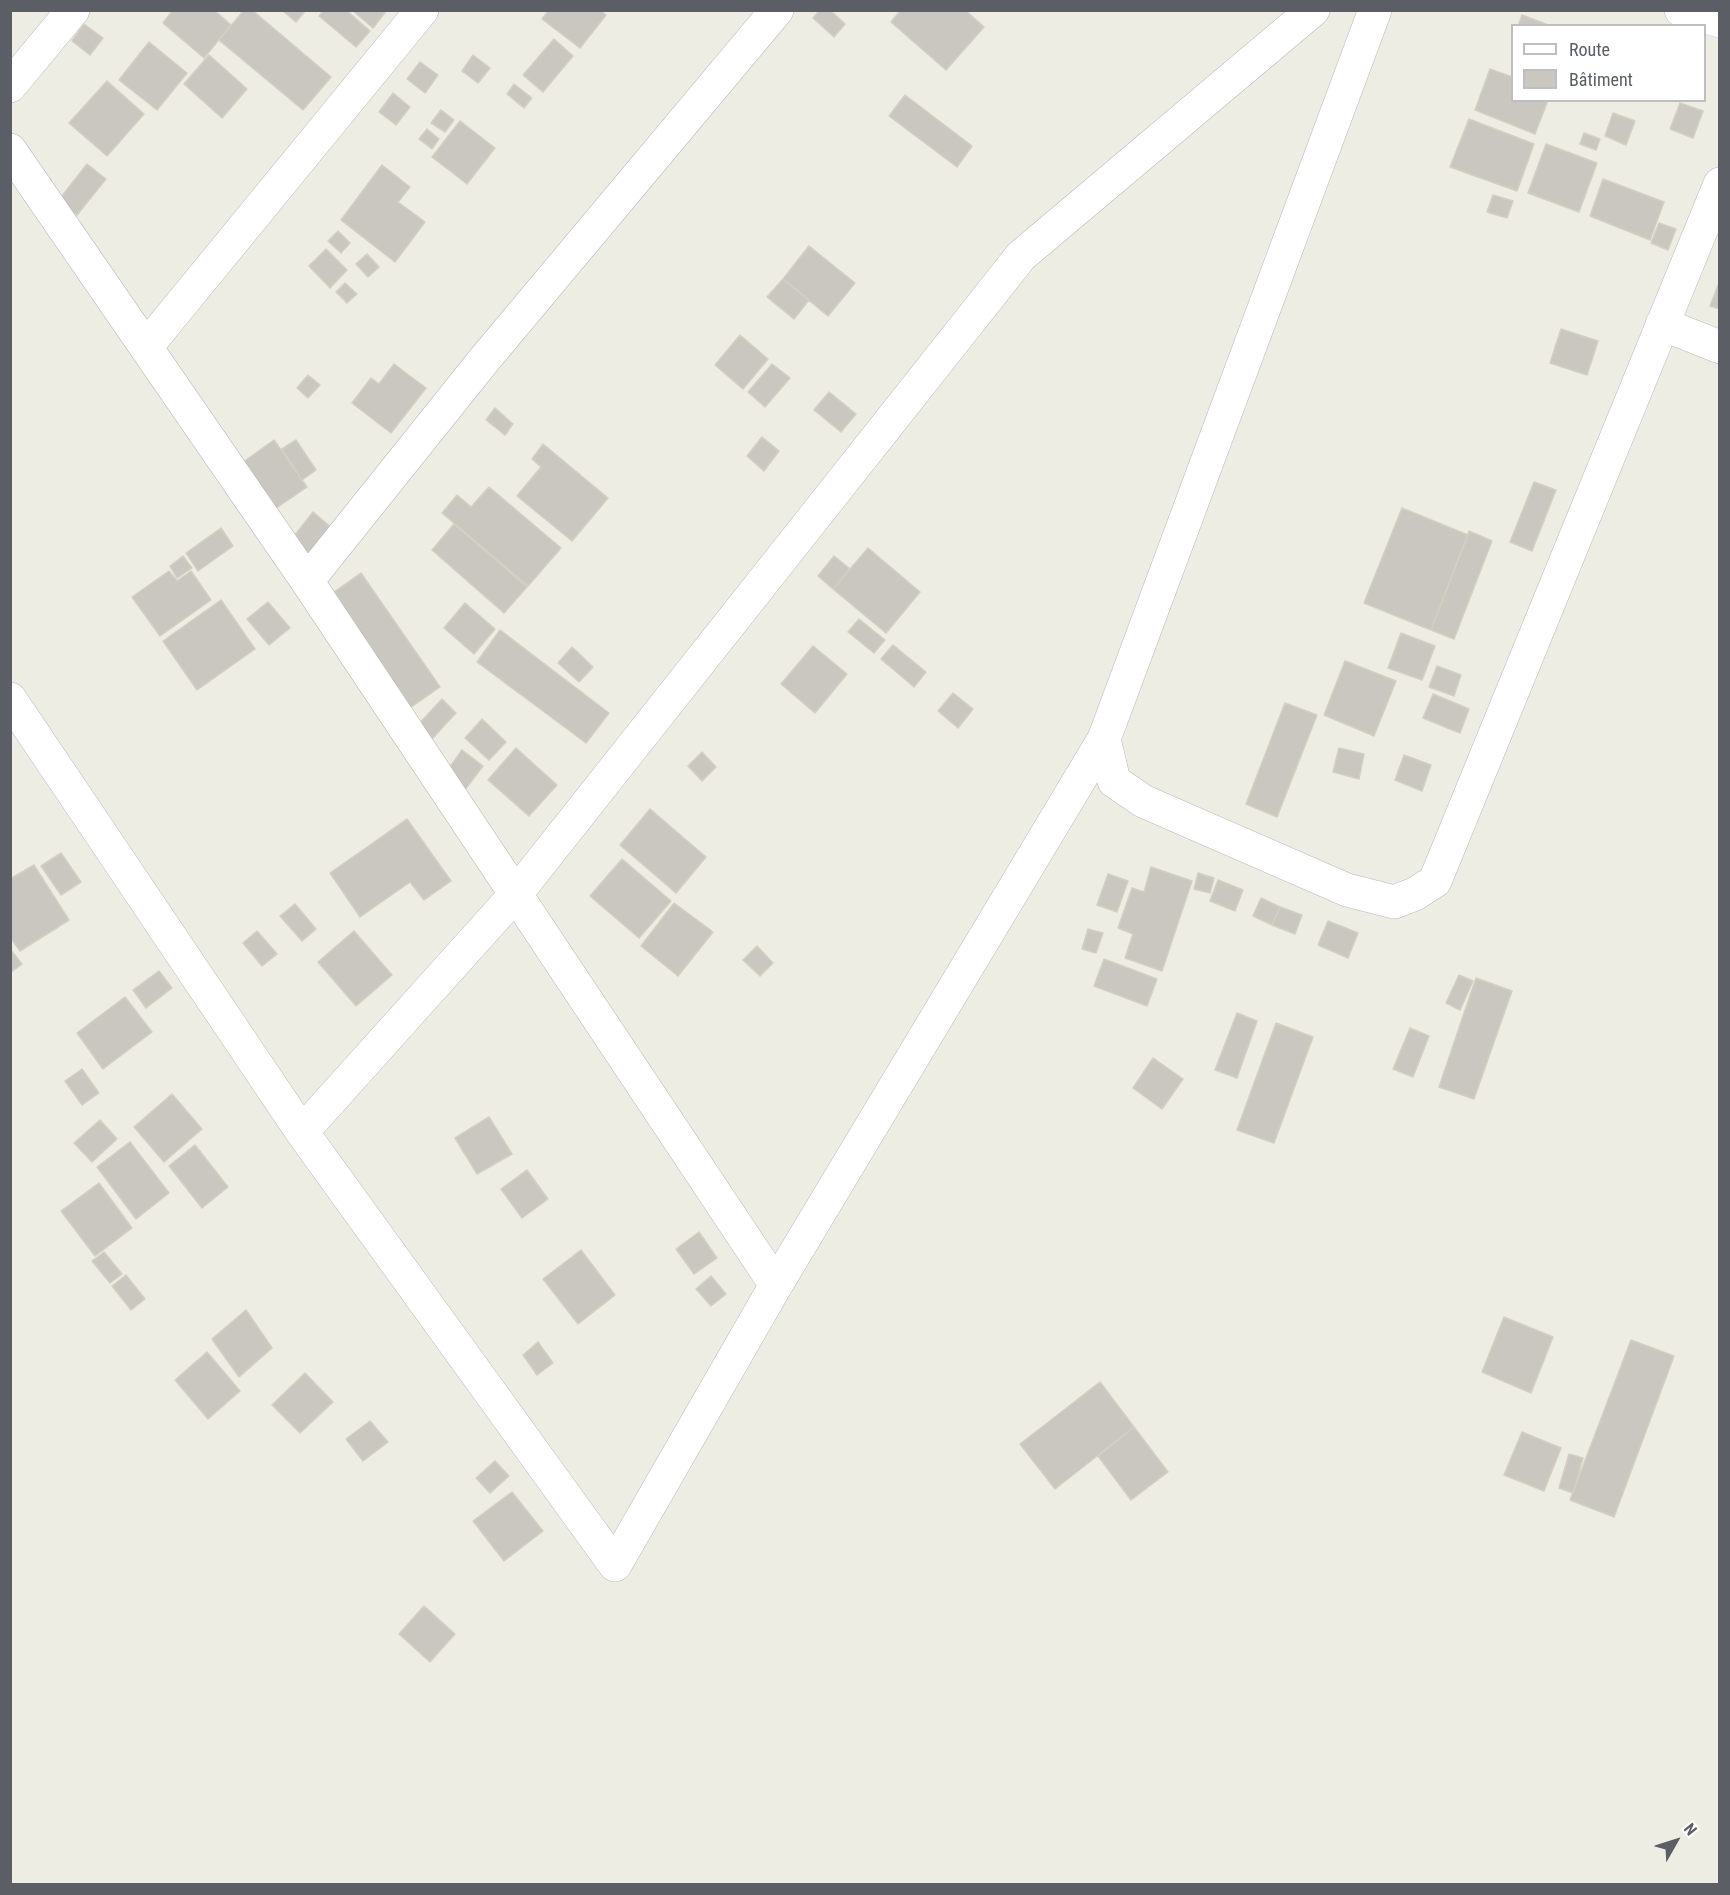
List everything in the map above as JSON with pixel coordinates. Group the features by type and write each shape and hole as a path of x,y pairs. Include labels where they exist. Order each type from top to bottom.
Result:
{"street":[{"path":"10,86 72,10"},
{"path":"146,347 422,10"},
{"path":"307,581 484,360 777,10"},
{"path":"302,1132 515,895 1021,256 1313,10"},
{"path":"10,699 302,1132 615,1565 776,1285 1104,739 1375,10"},
{"path":"1681,10 1719,21"},
{"path":"10,150 307,581 776,1285"},
{"path":"1104,739 1114,781 1143,801 1347,890 1394,902 1415,894 1435,881 1719,183"},
{"path":"1662,324 1719,347"}],"building":[{"path":"173,10 214,10 231,25 204,58 163,23"},
{"path":"244,10 252,10 331,77 303,110 219,40"},
{"path":"282,10 306,10 296,22"},
{"path":"324,10 346,10 370,31 356,47 319,16"},
{"path":"352,10 387,10 373,28"},
{"path":"549,10 600,10 606,15 580,48 542,19"},
{"path":"820,10 830,10 845,24 834,37 813,18"},
{"path":"901,10 965,10 984,27 946,70 891,22"},
{"path":"1522,15 1546,24 1519,24"},
{"path":"84,24 103,38 90,55 72,41"},
{"path":"554,39 573,56 543,92 523,75"},
{"path":"149,42 187,73 157,110 119,80"},
{"path":"209,55 247,89 222,118 184,84"},
{"path":"473,55 490,68 478,83 462,71"},
{"path":"420,62 438,75 425,93 407,79"},
{"path":"1490,69 1511,77 1511,102 1547,102 1535,134 1475,110"},
{"path":"107,81 144,114 107,156 69,123"},
{"path":"514,84 532,98 524,108 507,94"},
{"path":"393,93 410,107 396,125 379,112"},
{"path":"905,95 972,146 957,167 889,116"},
{"path":"1680,103 1703,111 1693,138 1670,129"},
{"path":"441,110 454,120 445,132 431,123"},
{"path":"1613,113 1635,121 1626,145 1605,136"},
{"path":"1469,119 1534,144 1517,191 1450,167"},
{"path":"460,121 495,148 467,184 432,157"},
{"path":"427,129 439,139 432,149 419,139"},
{"path":"1584,133 1600,139 1596,150 1580,144"},
{"path":"1546,144 1597,163 1579,212 1528,193"},
{"path":"87,164 106,179 77,215 58,201"},
{"path":"382,165 410,187 398,202 425,222 395,262 341,220"},
{"path":"1603,179 1664,202 1650,240 1590,216"},
{"path":"1493,195 1513,201 1507,218 1487,212"},
{"path":"1659,223 1676,229 1668,250 1651,243"},
{"path":"338,231 350,243 341,253 328,241"},
{"path":"809,246 855,283 828,316 783,279"},
{"path":"326,249 347,270 330,288 309,266"},
{"path":"367,254 379,267 368,277 356,264"},
{"path":"783,279 809,300 794,319 767,297"},
{"path":"1720,280 1720,309 1710,306"},
{"path":"345,283 357,294 347,303 336,292"},
{"path":"1561,329 1598,341 1587,375 1550,363"},
{"path":"740,335 768,359 743,389 715,365"},
{"path":"394,364 426,388 391,433 352,403 371,378 379,384"},
{"path":"772,364 790,378 765,407 748,392"},
{"path":"308,375 320,385 308,398 297,388"},
{"path":"829,392 856,414 841,432 814,410"},
{"path":"495,408 513,424 505,435 486,420"},
{"path":"762,437 779,451 764,471 747,456"},
{"path":"274,440 307,487 272,511 239,465"},
{"path":"296,440 316,470 302,480 282,449"},
{"path":"543,444 608,498 572,541 517,496 541,467 532,459"},
{"path":"1534,482 1556,490 1532,551 1510,542"},
{"path":"489,487 561,548 528,586 442,513 457,495 471,507"},
{"path":"1402,508 1468,535 1431,630 1364,603"},
{"path":"313,512 332,528 310,556 291,540"},
{"path":"454,524 527,587 504,613 432,550"},
{"path":"221,528 233,546 198,571 186,553"},
{"path":"1469,531 1492,541 1454,639 1431,630"},
{"path":"868,548 920,592 886,633 833,589"},
{"path":"183,556 192,568 177,578 170,566"},
{"path":"834,556 850,569 833,589 818,576"},
{"path":"169,571 177,581 191,571 211,600 160,636 132,597"},
{"path":"361,573 440,687 407,710 327,597"},
{"path":"221,600 255,649 197,690 163,641"},
{"path":"268,602 290,628 269,645 247,619"},
{"path":"465,603 495,629 474,654 444,628"},
{"path":"859,619 885,640 874,653 848,632"},
{"path":"500,630 609,713 586,743 477,662"},
{"path":"1401,633 1435,646 1422,680 1388,668"},
{"path":"893,645 926,672 914,687 881,659"},
{"path":"813,646 847,674 815,713 781,684"},
{"path":"572,647 593,667 579,682 558,663"},
{"path":"1345,661 1396,681 1374,736 1324,715"},
{"path":"1437,666 1461,675 1454,696 1429,687"},
{"path":"953,693 973,709 958,728 938,711"},
{"path":"1433,694 1469,709 1460,733 1423,718"},
{"path":"442,699 456,713 431,740 416,727"},
{"path":"1285,703 1317,715 1277,817 1246,804"},
{"path":"482,719 506,742 489,760 465,738"},
{"path":"516,748 557,785 529,816 488,780"},
{"path":"1339,748 1364,754 1359,779 1333,772"},
{"path":"462,750 483,766 464,791 444,775"},
{"path":"702,752 716,767 702,781 688,766"},
{"path":"1404,755 1431,765 1422,791 1395,780"},
{"path":"650,809 706,857 676,893 620,845"},
{"path":"407,819 451,881 424,900 410,882 360,917 330,873"},
{"path":"61,853 81,882 61,895 41,866"},
{"path":"622,859 671,901 639,938 590,896"},
{"path":"34,865 69,920 20,951 10,937 10,879"},
{"path":"1151,867 1192,881 1162,971 1125,958 1133,934 1118,928 1132,888 1144,892"},
{"path":"1198,873 1214,878 1210,893 1194,889"},
{"path":"1108,874 1128,881 1117,912 1097,905"},
{"path":"1218,880 1243,890 1235,911 1210,901"},
{"path":"1261,898 1280,907 1272,925 1253,916"},
{"path":"674,903 713,932 678,976 641,946"},
{"path":"295,904 316,929 302,941 280,916"},
{"path":"1280,907 1302,915 1295,934 1272,925"},
{"path":"1328,921 1358,933 1348,958 1318,945"},
{"path":"1088,929 1103,933 1096,953 1082,949"},
{"path":"257,931 277,954 262,966 243,943"},
{"path":"354,931 392,975 356,1006 318,962"},
{"path":"757,946 773,963 760,976 743,960"},
{"path":"10,949 22,964 10,973"},
{"path":"1104,959 1157,979 1147,1006 1094,986"},
{"path":"159,971 172,988 146,1008 133,990"},
{"path":"1459,975 1473,981 1460,1010 1446,1003"},
{"path":"1476,978 1512,991 1474,1099 1439,1087"},
{"path":"125,997 152,1032 103,1069 77,1033"},
{"path":"1237,1013 1257,1021 1237,1078 1215,1070"},
{"path":"1276,1023 1313,1037 1274,1143 1237,1130"},
{"path":"1410,1028 1429,1036 1413,1077 1393,1069"},
{"path":"1153,1058 1183,1079 1162,1109 1133,1088"},
{"path":"82,1069 99,1093 82,1105 65,1081"},
{"path":"172,1094 202,1129 164,1162 134,1127"},
{"path":"489,1117 512,1154 477,1174 455,1138"},
{"path":"100,1120 117,1139 92,1162 74,1143"},
{"path":"130,1142 169,1193 136,1219 97,1167"},
{"path":"195,1145 228,1187 202,1208 169,1166"},
{"path":"527,1170 548,1199 522,1218 501,1189"},
{"path":"99,1183 132,1228 95,1256 61,1211"},
{"path":"699,1232 717,1258 694,1274 676,1249"},
{"path":"581,1250 615,1295 578,1324 543,1279"},
{"path":"104,1252 122,1274 110,1283 92,1261"},
{"path":"126,1275 145,1299 131,1310 112,1286"},
{"path":"711,1276 726,1294 711,1306 696,1289"},
{"path":"246,1310 272,1348 239,1377 212,1339"},
{"path":"1504,1317 1553,1337 1531,1393 1482,1372"},
{"path":"1631,1340 1674,1356 1614,1517 1570,1500"},
{"path":"538,1342 553,1363 537,1375 523,1355"},
{"path":"207,1352 240,1391 208,1419 175,1380"},
{"path":"305,1373 333,1402 300,1433 272,1405"},
{"path":"1100,1382 1134,1427 1055,1489 1020,1444"},
{"path":"370,1421 388,1442 363,1461 346,1439"},
{"path":"1134,1427 1168,1472 1131,1500 1098,1456"},
{"path":"1522,1432 1561,1448 1544,1491 1504,1475"},
{"path":"1569,1454 1583,1458 1573,1493 1559,1488"},
{"path":"495,1461 509,1476 490,1493 476,1478"},
{"path":"512,1492 543,1531 504,1561 473,1521"},
{"path":"424,1606 455,1634 430,1662 399,1634"}]}
